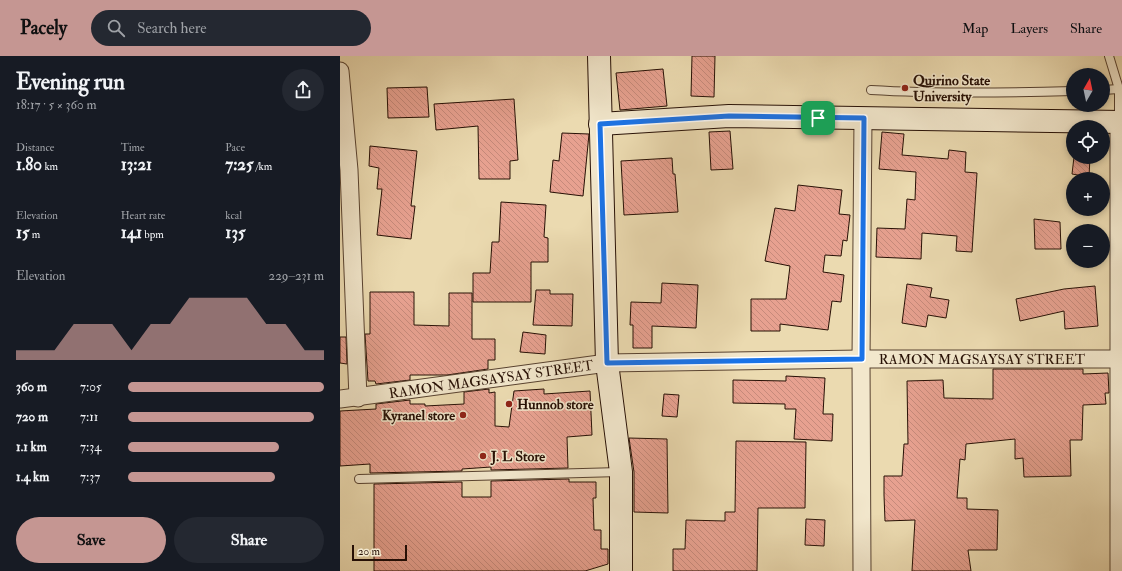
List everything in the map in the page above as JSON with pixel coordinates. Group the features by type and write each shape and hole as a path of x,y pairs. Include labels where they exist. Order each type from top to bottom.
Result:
{"street":[{"path":"599,56 607,363 621,472 621,571"},
{"path":"340,70 350,170 358,398"},
{"path":"600,124 729,116 1121,122 1121,359 1118,571"},
{"path":"862,571 864,118"},
{"name":"RAMON MAGSAYSAY STREET","path":"340,399 358,398 607,363 862,359 1121,359"}],"lane":[{"path":"1109,56 1119,89 1121,122"},
{"path":"1110,90 1119,89"},
{"path":"871,90 916,93 1066,91"},
{"path":"359,479 621,472"}],"building":[{"path":"692,56 715,56 714,97 691,96"},
{"path":"663,69 667,106 620,110 616,73"},
{"path":"427,87 429,117 388,118 387,88"},
{"path":"514,99 518,160 510,161 510,179 479,179 478,126 436,130 434,104"},
{"path":"730,131 733,169 711,170 709,132"},
{"path":"882,132 904,134 902,155 948,159 949,150 966,152 965,172 977,173 972,252 956,251 957,236 922,233 921,259 876,257 877,228 905,229 907,199 915,200 916,172 879,169"},
{"path":"562,133 589,134 583,196 550,192 553,160 559,161"},
{"path":"370,146 417,151 411,206 415,206 411,239 377,235 382,189 377,189 379,168 369,166"},
{"path":"672,158 673,174 675,174 678,212 624,215 621,161"},
{"path":"1073,164 1090,164 1089,172 1072,172"},
{"path":"798,185 842,190 839,214 850,215 847,241 843,240 841,256 825,255 823,272 844,275 841,302 832,301 828,330 780,324 780,331 751,331 751,299 786,299 790,266 765,261 775,208 795,211"},
{"path":"501,202 546,205 544,237 548,238 548,262 531,262 531,302 473,302 473,273 490,273 492,242 499,242"},
{"path":"1034,219 1060,222 1061,249 1035,249"},
{"path":"662,283 698,285 696,328 652,326 652,348 633,348 633,325 630,325 631,302 661,303"},
{"path":"907,284 932,288 930,297 949,300 946,318 928,315 926,327 902,323"},
{"path":"1095,286 1098,326 1065,329 1064,311 1020,321 1016,299 1064,289"},
{"path":"536,290 550,290 550,294 573,294 572,326 533,325"},
{"path":"370,292 414,292 414,325 449,326 449,293 472,293 472,339 495,339 495,360 488,360 488,369 447,375 410,375 410,380 376,384 375,381 368,381 365,334 370,334"},
{"path":"523,332 546,335 545,354 520,352"},
{"path":"340,337 346,337 347,364 340,363"},
{"path":"993,369 1083,369 1083,374 1108,373 1109,393 1105,393 1106,404 1083,405 1082,440 1070,440 1071,476 1024,477 1023,458 1015,459 1015,439 966,444 965,460 960,459 957,498 967,498 967,509 998,510 997,550 968,550 971,571 912,571 915,520 885,521 884,495 884,476 902,476 904,444 908,444 907,381 943,380 944,398 993,399"},
{"path":"786,376 825,378 823,414 833,414 832,441 794,439 796,409 785,409 785,404 733,403 733,380 786,381"},
{"path":"489,389 489,393 495,392 495,426 509,427 514,391 544,389 544,394 590,391 592,435 567,437 568,468 491,470 491,467 462,469 462,471 370,473 370,464 340,466 340,411 376,409 376,404 410,400 410,404 425,404 425,406 464,404 464,392"},
{"path":"664,394 679,395 677,417 662,416"},
{"path":"629,438 667,439 668,513 634,512 634,472"},
{"path":"736,441 806,442 805,508 758,508 757,571 673,571 673,549 685,549 686,520 725,521 725,512 735,512"},
{"path":"569,479 569,482 596,482 596,498 593,498 594,530 601,530 601,549 608,549 608,564 585,571 374,571 374,484 462,482 462,497 491,497 491,481"},
{"path":"806,519 825,520 824,546 805,545"}],"place":[{"name":"Quirino State University","path":"905,88"},
{"name":"Hunnob store","path":"509,404"},
{"name":"Kyranel store","path":"463,415"},
{"name":"J. L Store","path":"483,456"}],"route":[{"path":"729,116 818,118 864,118 862,359 607,363 600,124 729,116"}]}
